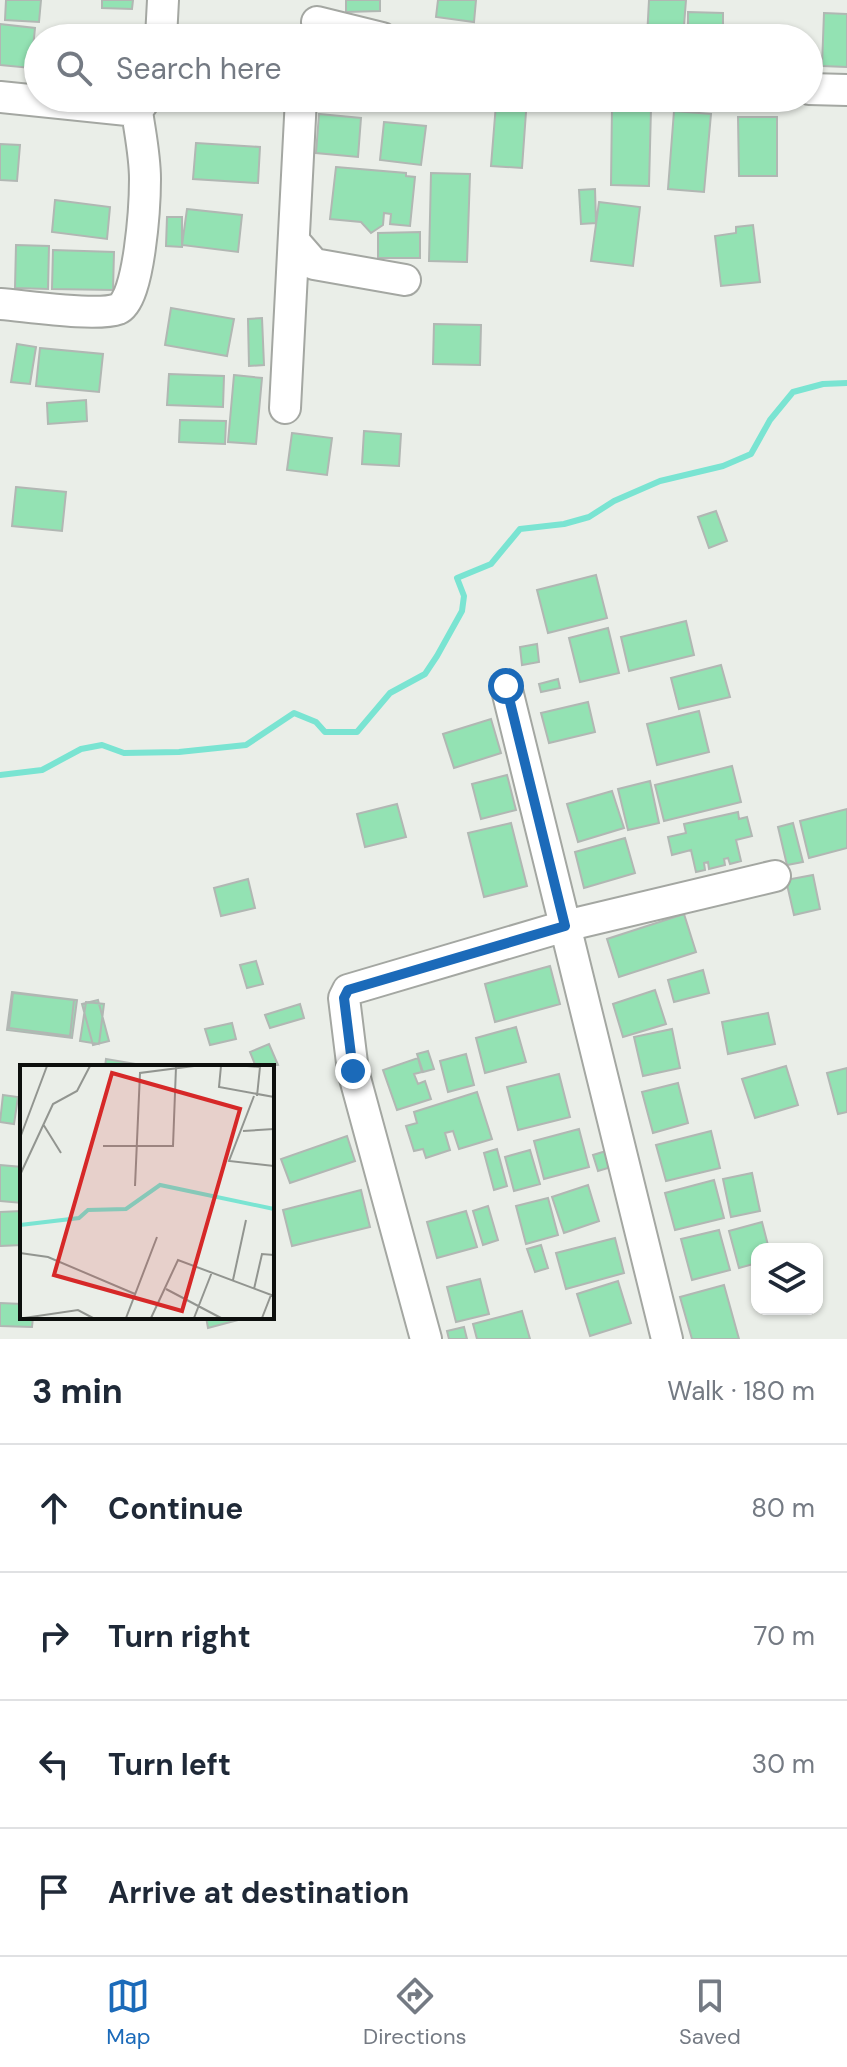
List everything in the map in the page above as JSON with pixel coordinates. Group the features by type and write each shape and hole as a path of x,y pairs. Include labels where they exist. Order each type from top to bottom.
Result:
{"street":[{"path":"162,24 163,0"},
{"path":"823,89 847,90"},
{"path":"0,97 24,98"},
{"path":"0,304 79,311 117,309 127,302 137,274 145,178 142,112"},
{"path":"285,408 300,112"},
{"path":"294,241 314,264 405,280"},
{"path":"506,686 667,1339"},
{"path":"426,1339 353,1071 344,998 348,990 565,926 775,876"}],"building":[{"path":"6,0 41,0 39,22 5,20"},
{"path":"102,0 133,0 132,9 102,8"},
{"path":"346,0 380,0 380,11 346,12"},
{"path":"438,0 476,0 474,22 436,17"},
{"path":"649,0 686,0 684,24 648,24"},
{"path":"688,12 723,13 723,24 688,24"},
{"path":"824,13 847,14 847,67 823,66"},
{"path":"0,24 24,27 24,67 0,65"},
{"path":"495,112 526,112 522,168 491,166"},
{"path":"612,112 651,112 649,186 611,185"},
{"path":"674,112 711,114 704,192 668,189"},
{"path":"319,114 361,118 358,157 316,153"},
{"path":"738,117 777,117 777,176 739,176"},
{"path":"384,122 426,126 421,165 380,160"},
{"path":"196,143 260,147 258,183 193,179"},
{"path":"0,144 20,145 17,181 0,180"},
{"path":"336,167 406,173 406,176 415,177 410,226 390,224 391,214 384,213 383,225 371,233 361,222 330,219"},
{"path":"431,173 470,174 467,262 429,261"},
{"path":"595,189 596,223 581,224 579,190"},
{"path":"55,200 110,207 107,239 52,232"},
{"path":"599,202 640,207 633,266 591,261"},
{"path":"187,209 242,215 238,252 182,245"},
{"path":"167,217 182,217 182,247 166,246"},
{"path":"753,225 760,282 721,286 715,236 736,233 736,227"},
{"path":"420,232 420,258 378,258 378,233"},
{"path":"16,245 49,246 48,289 15,288"},
{"path":"53,250 114,252 113,290 52,289"},
{"path":"171,308 234,319 227,356 165,345"},
{"path":"262,318 264,365 249,366 248,319"},
{"path":"434,324 481,325 480,365 433,364"},
{"path":"17,344 36,347 30,384 11,382"},
{"path":"40,348 103,354 99,392 36,386"},
{"path":"169,374 224,376 223,407 167,405"},
{"path":"234,375 262,378 256,444 228,442"},
{"path":"86,400 87,421 48,424 47,403"},
{"path":"180,420 226,421 225,444 179,442"},
{"path":"364,431 401,434 399,466 362,464"},
{"path":"292,433 332,438 327,475 287,470"},
{"path":"16,487 66,492 62,531 12,526"},
{"path":"716,511 727,541 709,548 698,517"},
{"path":"596,575 607,618 548,633 537,590"},
{"path":"686,621 694,655 629,671 621,637"},
{"path":"608,628 619,673 580,682 569,638"},
{"path":"537,644 539,662 522,665 520,647"},
{"path":"721,665 730,697 679,709 671,678"},
{"path":"558,679 560,688 541,692 539,684"},
{"path":"588,702 595,732 549,743 541,713"},
{"path":"699,711 709,752 657,765 647,724"},
{"path":"491,719 501,753 454,768 443,734"},
{"path":"732,766 741,802 664,821 655,785"},
{"path":"507,775 516,810 481,819 472,784"},
{"path":"650,781 659,823 628,830 618,789"},
{"path":"612,791 624,828 578,842 567,804"},
{"path":"397,804 406,837 365,847 357,814"},
{"path":"847,809 847,848 809,858 800,821"},
{"path":"738,812 739,819 747,817 752,836 736,840 741,861 730,864 728,858 724,859 725,865 709,869 708,862 704,863 705,870 696,872 691,850 672,855 668,837 686,833 684,824"},
{"path":"511,823 527,886 484,897 468,833"},
{"path":"793,823 803,862 787,865 778,827"},
{"path":"625,838 635,873 584,888 575,852"},
{"path":"813,875 820,909 794,915 786,880"},
{"path":"248,879 255,908 221,916 214,888"},
{"path":"684,914 696,952 619,977 607,939"},
{"path":"256,961 263,984 247,988 240,965"},
{"path":"550,966 560,1004 495,1022 485,984"},
{"path":"703,970 709,993 674,1002 668,980"},
{"path":"655,990 666,1024 623,1037 613,1004"},
{"path":"12,992 77,1000 72,1038 7,1030"},
{"path":"13,993 74,1000 70,1036 9,1028"},
{"path":"98,1000 109,1041 93,1045 82,1004"},
{"path":"86,1002 104,1004 99,1044 80,1041"},
{"path":"300,1004 304,1018 270,1028 265,1015"},
{"path":"768,1013 775,1044 728,1054 722,1022"},
{"path":"232,1023 236,1039 210,1045 205,1029"},
{"path":"516,1027 526,1062 485,1073 476,1038"},
{"path":"672,1029 680,1068 643,1076 634,1037"},
{"path":"269,1044 278,1065 255,1065 250,1052"},
{"path":"428,1051 434,1069 423,1072 417,1054"},
{"path":"466,1054 474,1085 448,1092 440,1061"},
{"path":"418,1058 422,1072 414,1074 418,1084 425,1081 431,1099 397,1110 383,1070"},
{"path":"106,1059 142,1065 105,1065"},
{"path":"786,1066 798,1105 755,1118 742,1079"},
{"path":"847,1068 847,1112 838,1114 827,1073"},
{"path":"559,1074 570,1117 518,1130 507,1087"},
{"path":"678,1083 688,1123 653,1133 642,1092"},
{"path":"477,1092 492,1139 459,1149 453,1131 445,1133 450,1150 426,1158 423,1149 414,1151 406,1126 417,1123 414,1112"},
{"path":"3,1095 18,1097 14,1124 0,1122"},
{"path":"579,1129 589,1167 544,1179 534,1141"},
{"path":"711,1131 720,1168 666,1181 656,1145"},
{"path":"347,1136 355,1161 290,1183 281,1159"},
{"path":"497,1149 507,1186 494,1190 484,1153"},
{"path":"530,1150 540,1184 514,1191 505,1157"},
{"path":"606,1151 611,1167 598,1171 593,1155"},
{"path":"0,1165 20,1167 20,1203 0,1201"},
{"path":"752,1173 760,1211 731,1217 723,1179"},
{"path":"714,1180 724,1218 675,1230 665,1193"},
{"path":"588,1185 599,1221 564,1233 552,1197"},
{"path":"361,1190 370,1227 292,1246 283,1210"},
{"path":"548,1198 558,1235 526,1244 516,1206"},
{"path":"488,1206 498,1240 483,1245 473,1211"},
{"path":"20,1211 20,1245 0,1246 0,1212"},
{"path":"466,1211 477,1247 437,1258 427,1222"},
{"path":"762,1222 767,1243 751,1243 751,1265 739,1268 729,1231"},
{"path":"719,1230 730,1270 692,1280 681,1239"},
{"path":"615,1238 624,1273 566,1289 556,1253"},
{"path":"541,1245 548,1268 535,1272 527,1249"},
{"path":"480,1279 489,1314 456,1322 447,1287"},
{"path":"618,1281 631,1323 590,1336 577,1294"},
{"path":"724,1285 739,1339 692,1339 680,1297"},
{"path":"0,1303 20,1304 20,1319 33,1319 32,1327 0,1326"},
{"path":"522,1311 530,1339 477,1339 473,1324"},
{"path":"206,1319 242,1319 208,1328"},
{"path":"464,1327 467,1339 449,1339 447,1331"}],"waterway":[{"path":"0,775 42,770 81,749 102,745 124,753 179,752 246,745 294,713 316,722 325,732 357,732 390,693 425,674 437,656 462,611 464,596 457,578 491,564 520,529 564,524 589,517 614,501 660,481 723,466 751,454 770,420 793,392 823,384 847,383"}],"route":[{"path":"353,1071 344,998 348,990 565,926 506,686"}]}
